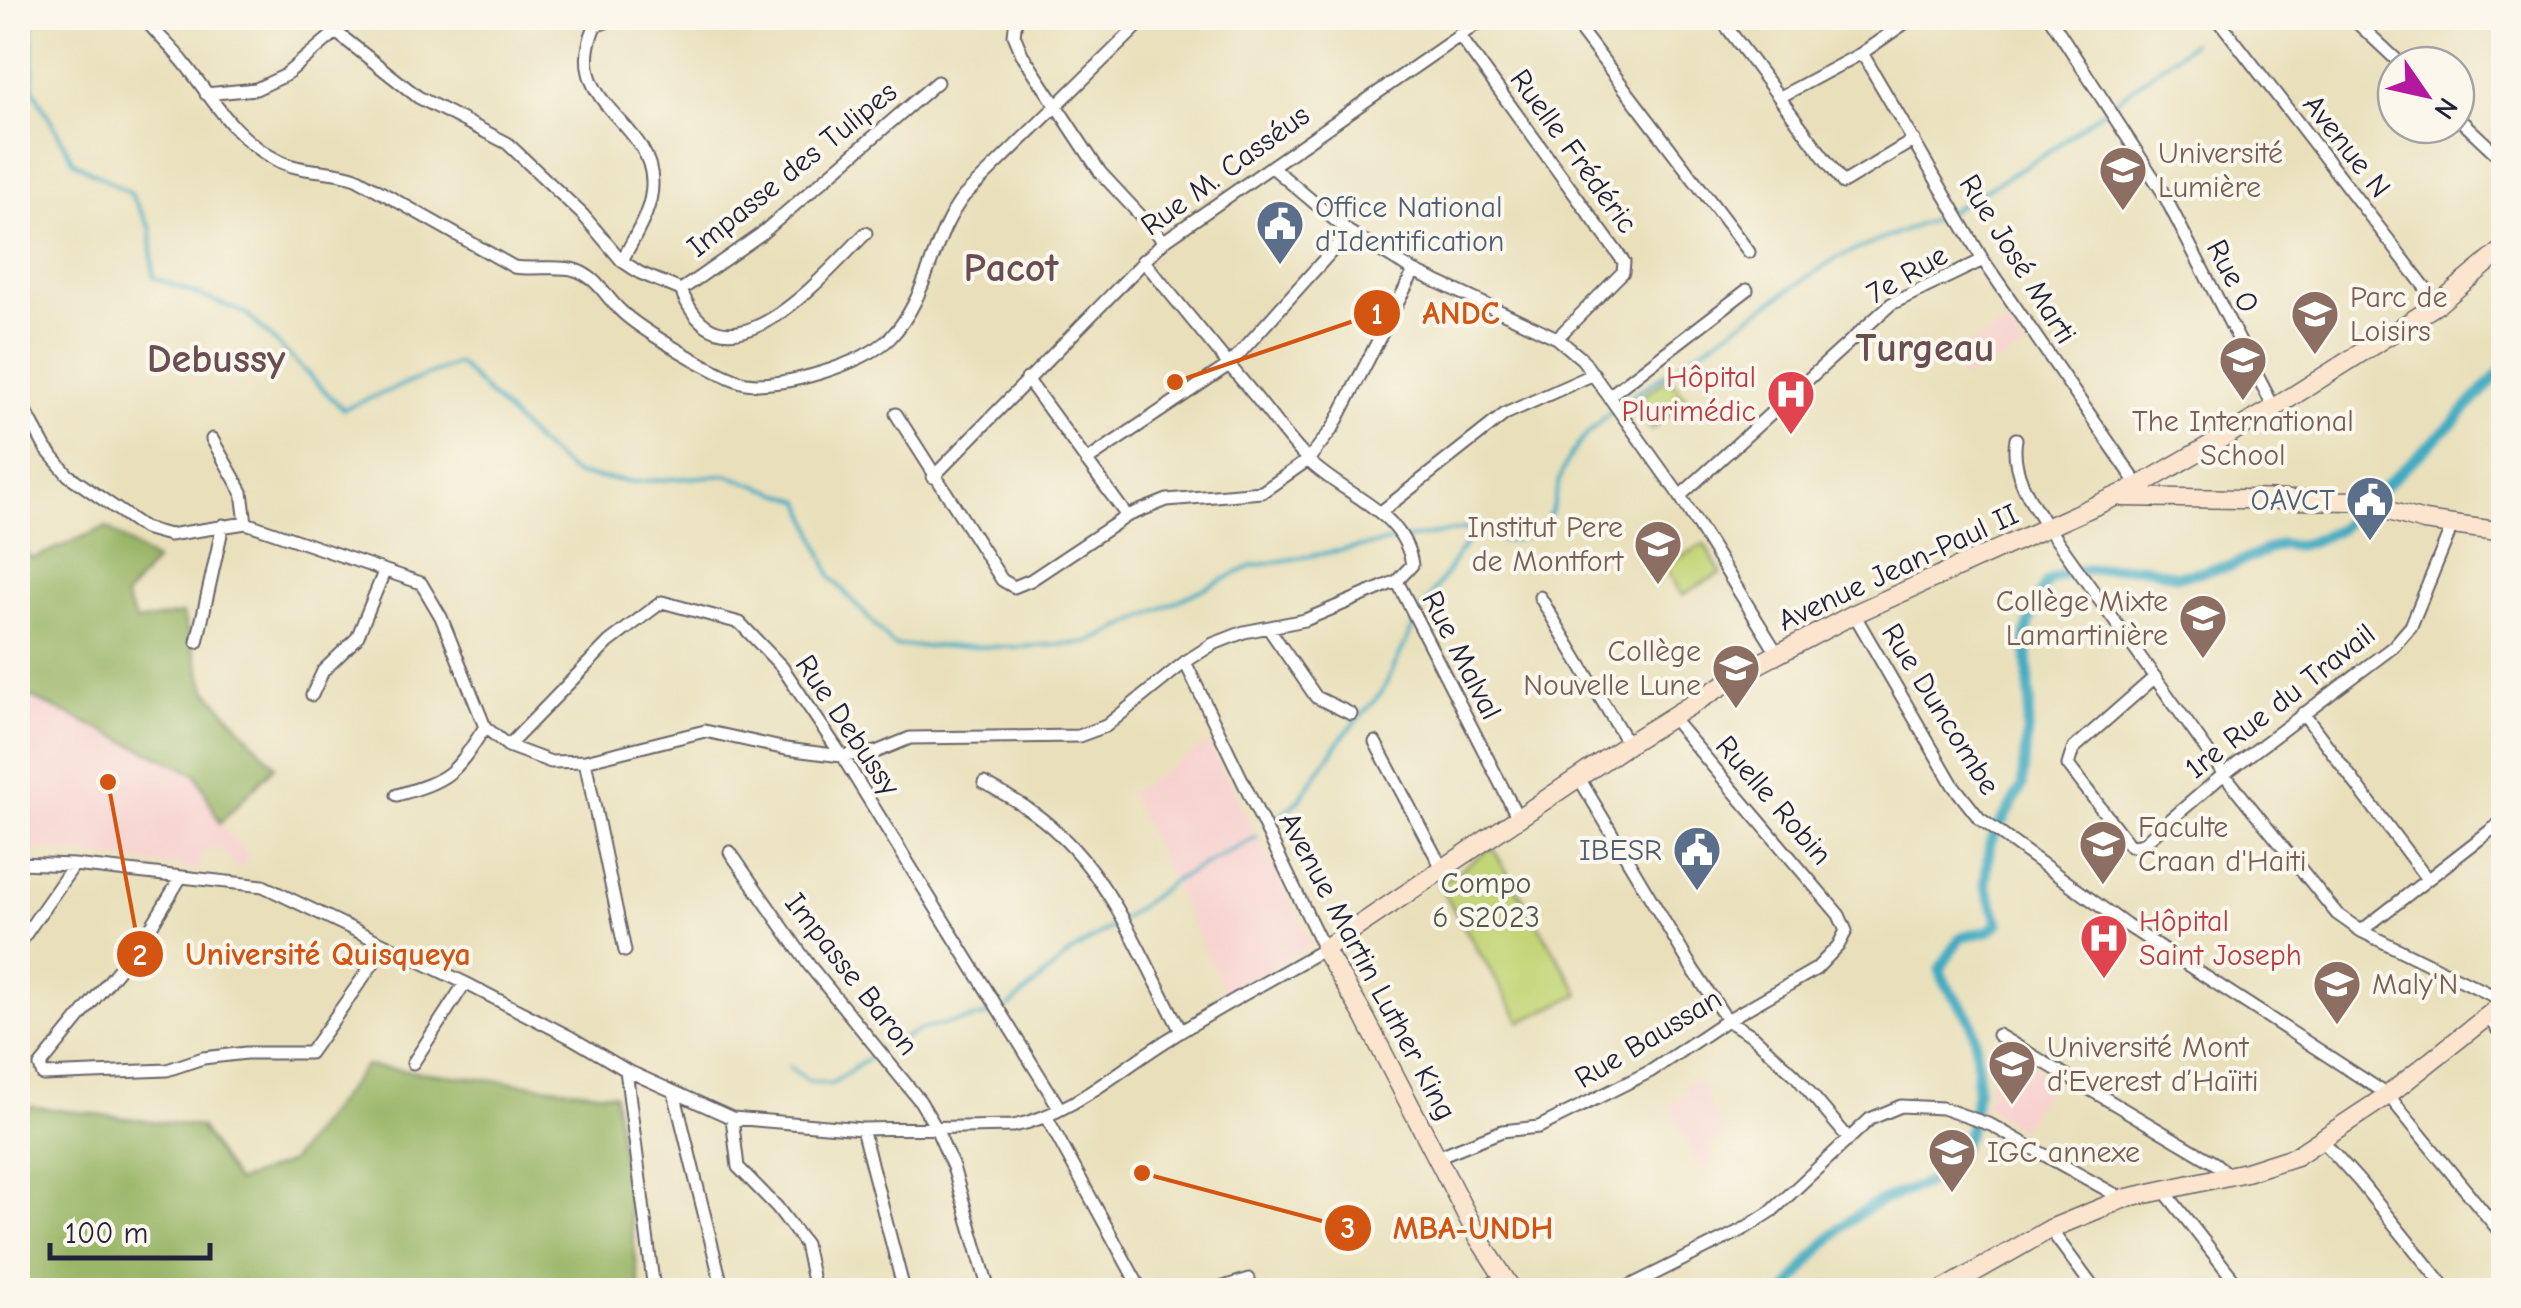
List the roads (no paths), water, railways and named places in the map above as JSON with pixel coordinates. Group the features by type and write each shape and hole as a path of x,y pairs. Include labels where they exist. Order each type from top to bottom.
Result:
{"street":[{"path":"144,18 176,52 242,138 281,162 356,178 514,266 576,270 600,285 619,310 714,370 746,383 765,384 801,378 865,355 887,341 915,302 947,218 964,196 1146,18"},
{"path":"206,94 256,89 284,76 336,32 418,97 506,143 583,216 622,261 649,206 652,185 650,162 586,73 586,46 595,26 616,18"},
{"path":"1016,18 1016,44 1100,172 1164,241"},
{"name":"Rue M. Casséus","path":"933,476 1164,241 1485,18"},
{"path":"1570,18 1749,252"},
{"path":"1720,18 1843,183 1914,140"},
{"path":"1780,97 1862,53 1912,18"},
{"name":"Rue O","path":"2050,18 2162,191 2274,408"},
{"path":"2352,18 2381,45"},
{"name":"Avenue N","path":"2221,19 2438,304"},
{"name":"Ruelle Frédéric","path":"1459,35 1624,262 1622,272 1558,338"},
{"name":"Rue José Marti","path":"1862,53 1983,260 2143,492"},
{"name":"Impasse des Tulipes","path":"622,261 680,290 761,234 937,82"},
{"path":"2476,135 2504,161"},
{"path":"1272,167 1349,232 1414,271 1558,338 1594,374 1680,496 1777,652"},
{"path":"1086,461 1230,365 1349,232"},
{"path":"680,290 699,321 720,335 750,332 812,286 866,233"},
{"path":"2143,492 2438,304 2504,249"},
{"name":"Rue Malval","path":"1144,260 1308,460 1345,491 1382,511 1398,530 1410,552 1412,566 1397,582 1518,818"},
{"name":"7e Rue","path":"1680,496 1891,304 1983,260"},
{"path":"896,414 1002,580 1014,587 1031,580 1128,516 1167,500 1262,492 1308,460 1332,428 1414,271"},
{"path":"1614,404 1747,290"},
{"path":"1382,511 1504,414 1594,374"},
{"path":"1027,380 1128,516"},
{"path":"18,398 46,449 68,475 144,528 170,535 246,523 421,582 441,617 486,727 508,746 551,762 585,761 704,731 786,750 842,756 876,752 910,738 1079,736 1106,726 1213,644 1244,632 1305,620 1397,582"},
{"path":"212,439 242,492 246,523"},
{"path":"1943,1290 2050,1229 2124,1199 2246,1172 2296,1156 2388,1095 2504,1002 2360,931 2337,914 2224,774 2048,528 2024,488 2015,460 2016,439"},
{"path":"2143,492 2354,501 2452,526 2504,532"},
{"name":"Avenue Jean-Paul II","path":"1324,949 1628,744 1777,652 2117,497 2143,492"},
{"path":"197,642 223,525"},
{"name":"1re Rue du Travail","path":"2155,677 2073,750 2068,765 2130,846 2141,845 2224,774 2392,647 2410,626 2452,526"},
{"path":"312,695 323,671 357,638 384,572"},
{"path":"1540,597 1628,744"},
{"name":"Rue Debussy","path":"508,746 609,642 662,602 740,623 782,667 842,756 1060,1109"},
{"name":"Rue Duncombe","path":"1854,614 1953,785 1979,818 2126,925 2388,1095 2504,1237"},
{"path":"1270,629 1316,697 1352,714"},
{"name":"Avenue Martin Luther King","path":"1185,662 1324,949 1508,1286"},
{"path":"2303,713 2426,879"},
{"name":"Ruelle Robin","path":"1670,718 1840,915"},
{"path":"397,794 438,783 460,766 486,727"},
{"path":"1375,742 1442,868"},
{"path":"585,761 626,951"},
{"path":"1579,778 1726,1020 1766,1048 1795,1075 1849,1138"},
{"path":"984,783 1022,804 1059,833 1094,874 1181,1031"},
{"path":"2360,931 2504,820"},
{"name":"Impasse Baron","path":"730,852 809,965 936,1126 953,1166 989,1290"},
{"path":"18,864 74,865 262,886 465,983 626,1070 732,1118 862,1128 1013,1126 1046,1116 1181,1031 1324,949"},
{"path":"18,944 74,865"},
{"path":"181,878 145,937 40,1066 44,1075 166,1070 203,1058 246,1053 310,1053 386,945"},
{"name":"Rue Baussan","path":"1437,1157 1502,1131 1539,1127 1651,1071 1726,1020 1816,968 1838,946 1846,931 1840,915"},
{"path":"412,1063 465,983"},
{"path":"2487,1016 2504,1038"},
{"path":"1998,1035 2227,1174"},
{"path":"626,1070 654,1290"},
{"path":"674,1092 723,1290"},
{"path":"1622,1290 1772,1211 1870,1119 1901,1106 1942,1108 1992,1125 2124,1199"},
{"path":"1046,1116 1141,1290"},
{"path":"732,1118 738,1167 777,1207 805,1244 815,1290"},
{"path":"862,1128 904,1290"},
{"path":"2323,1141 2447,1290"},
{"path":"2162,1188 2242,1290"},
{"path":"2050,1229 2095,1290"},
{"path":"1214,1290 1249,1279"},
{"path":"1476,1290 1508,1286"}],"waterway":[{"path":"24,18 32,27 33,89 74,162 130,193 151,229 153,277 247,314 343,409 458,363 539,445 576,475 634,482 726,475 802,501 831,577 894,646 1088,643 1252,566 1476,527"},
{"path":"1621,404 1836,258 1941,216 2047,153 2192,43"},
{"path":"1788,1290 1841,1228 1881,1201 1937,1178 1964,1143 1977,1085 1976,1046 1971,1021 1940,969 1960,938 1988,931 1999,923 1985,884 1990,843 2022,786 2030,701 2026,637 2047,582 2072,571 2108,568 2144,567 2177,576 2231,566 2281,544 2311,542 2339,529 2455,421 2504,368"},
{"path":"1476,527 1492,538 1507,540 1528,536 1539,529 1547,520 1570,456 1613,410"},
{"path":"1419,615 1476,527"},
{"path":"1271,823 1298,801 1343,736 1382,692 1415,623"},
{"path":"1009,1007 1069,954 1173,881 1257,837"},
{"path":"887,1047 921,1029 995,1014"},
{"path":"789,1067 808,1081 831,1084 875,1054"}],"place":[{"name":"Université Lumière","path":"2123,212"},
{"name":"Office National d'Identification","path":"1280,266"},
{"name":"Parc de Loisirs","path":"2315,356"},
{"name":"ANDC","path":"1175,382"},
{"name":"The International School","path":"2243,402"},
{"name":"Hôpital Plurimédic","path":"1791,436"},
{"name":"OAVCT","path":"2370,542"},
{"name":"Institut Pere de Montfort","path":"1658,586"},
{"name":"Collège Mixte Lamartinière","path":"2203,660"},
{"name":"Collège Nouvelle Lune","path":"1736,710"},
{"name":"Université Quisqueya","path":"108,782"},
{"name":"Faculte Craan d'Haiti","path":"2103,886"},
{"name":"IBESR","path":"1697,892"},
{"name":"Hôpital Saint Joseph","path":"2104,980"},
{"name":"Maly'N","path":"2337,1026"},
{"name":"Université Mont d’Everest d’Haïiti","path":"2012,1106"},
{"name":"MBA-UNDH","path":"1142,1173"},
{"name":"IGC annexe","path":"1952,1194"}],"district":[{"name":"Pacot","path":"1011,267"},
{"name":"Turgeau","path":"1925,347"},
{"name":"Debussy","path":"216,358"}],"park label":[{"name":"Compo 6 S2023","path":"1486,900"}]}
